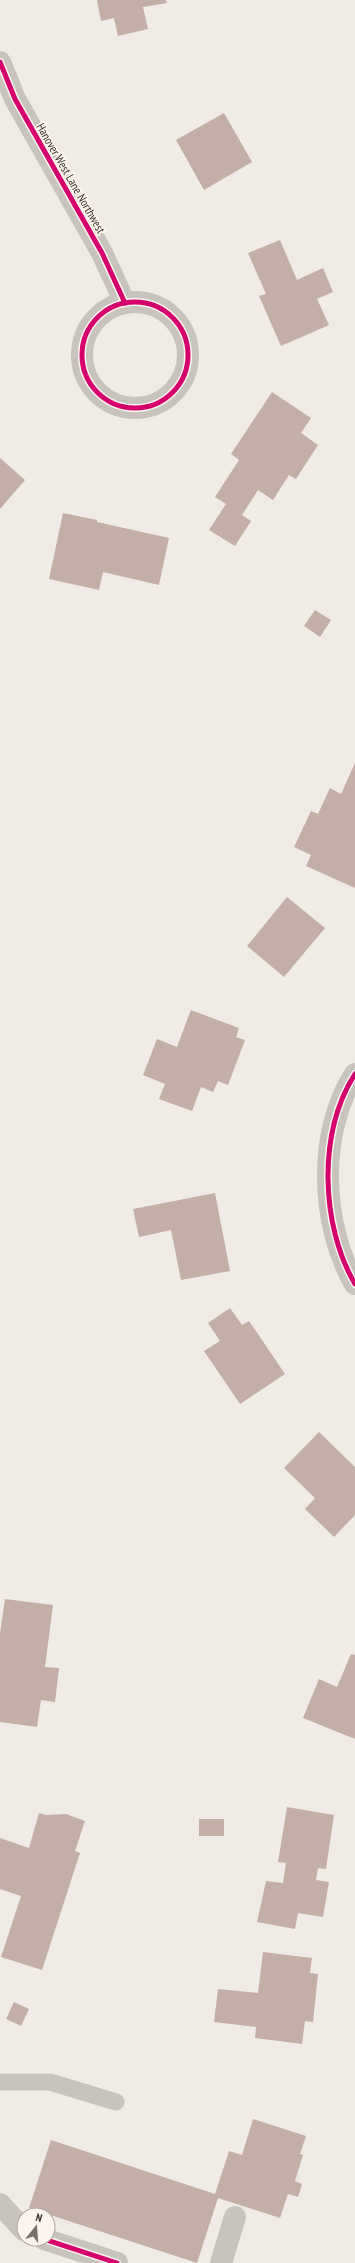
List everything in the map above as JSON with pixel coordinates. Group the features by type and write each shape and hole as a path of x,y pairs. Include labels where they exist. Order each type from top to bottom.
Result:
{"street":[{"name":"Hanover West Lane Northwest","path":"0,62 15,99 102,253 125,303"},
{"path":"125,303 148,304 167,313 182,331 187,347 187,366 180,383 175,390 156,404 139,408 118,406 97,393 83,370 81,357 83,341 90,326 105,311 125,303"},
{"path":"355,1074 339,1110 331,1140 328,1175 329,1207 345,1267 355,1284"},
{"path":"0,2204 16,2221"},
{"path":"221,2263 235,2217"},
{"path":"56,2243 117,2263"}],"lane":[{"path":"0,2082 50,2082 116,2102"}],"building":[{"path":"97,0 166,0 167,3 143,7 148,29 118,36 114,18 101,21"},
{"path":"224,113 252,162 204,190 176,140"},
{"path":"280,240 297,280 323,268 333,292 317,299 329,325 281,346 259,296 266,294 248,253"},
{"path":"272,392 311,418 301,433 318,445 296,479 289,475 273,500 258,490 242,515 251,521 235,546 209,530 226,504 215,497 239,460 231,454"},
{"path":"0,458 25,480 0,509"},
{"path":"63,513 169,538 159,585 103,572 99,590 49,579"},
{"path":"315,610 331,620 320,637 304,626"},
{"path":"355,763 355,888 306,866 311,855 294,847 311,811 318,814 330,788 341,794"},
{"path":"287,897 325,928 284,977 247,946"},
{"path":"191,1010 239,1028 236,1037 245,1040 228,1085 218,1081 213,1092 201,1087 192,1111 159,1099 165,1084 143,1075 157,1039 177,1047"},
{"path":"215,1193 230,1271 181,1280 171,1230 139,1237 133,1209"},
{"path":"230,1308 242,1325 249,1321 285,1374 240,1404 204,1351 220,1341 208,1323"},
{"path":"319,1432 355,1467 355,1515 334,1537 305,1509 315,1498 284,1468"},
{"path":"5,1599 53,1605 45,1667 59,1668 55,1702 41,1700 37,1727 0,1722 0,1633"},
{"path":"351,1654 355,1655 355,1739 303,1718 319,1679 337,1687"},
{"path":"287,1807 334,1815 326,1869 318,1868 316,1880 329,1882 323,1917 298,1913 295,1929 257,1922 266,1881 283,1883 286,1863 278,1862"},
{"path":"39,1813 46,1815 66,1814 85,1821 75,1851 80,1853 42,1970 1,1957 21,1896 0,1889 0,1838 29,1848"},
{"path":"199,1819 224,1819 224,1836 199,1836"},
{"path":"263,1952 312,1958 310,1973 318,1974 313,2022 305,2021 302,2044 255,2038 256,2027 214,2022 218,1989 258,1993"},
{"path":"14,2002 29,2009 21,2026 6,2019"},
{"path":"253,2119 306,2136 300,2154 303,2155 295,2181 302,2184 298,2197 288,2194 280,2218 218,2198 197,2263 56,2217 56,2207 29,2207 51,2140 215,2194 229,2151 242,2155"}],"cycle path":[{"path":"0,62 15,99 102,253 125,303"},
{"path":"135,302 155,306 172,318 184,335 188,355 184,375 172,392 155,404 135,408 115,404 98,392 86,375 82,355 86,335 98,318 115,306 135,302"},
{"path":"355,1074 343,1097 334,1123 329,1151 328,1179 330,1207 335,1235 344,1261 355,1284"},
{"path":"56,2243 117,2263"}]}
